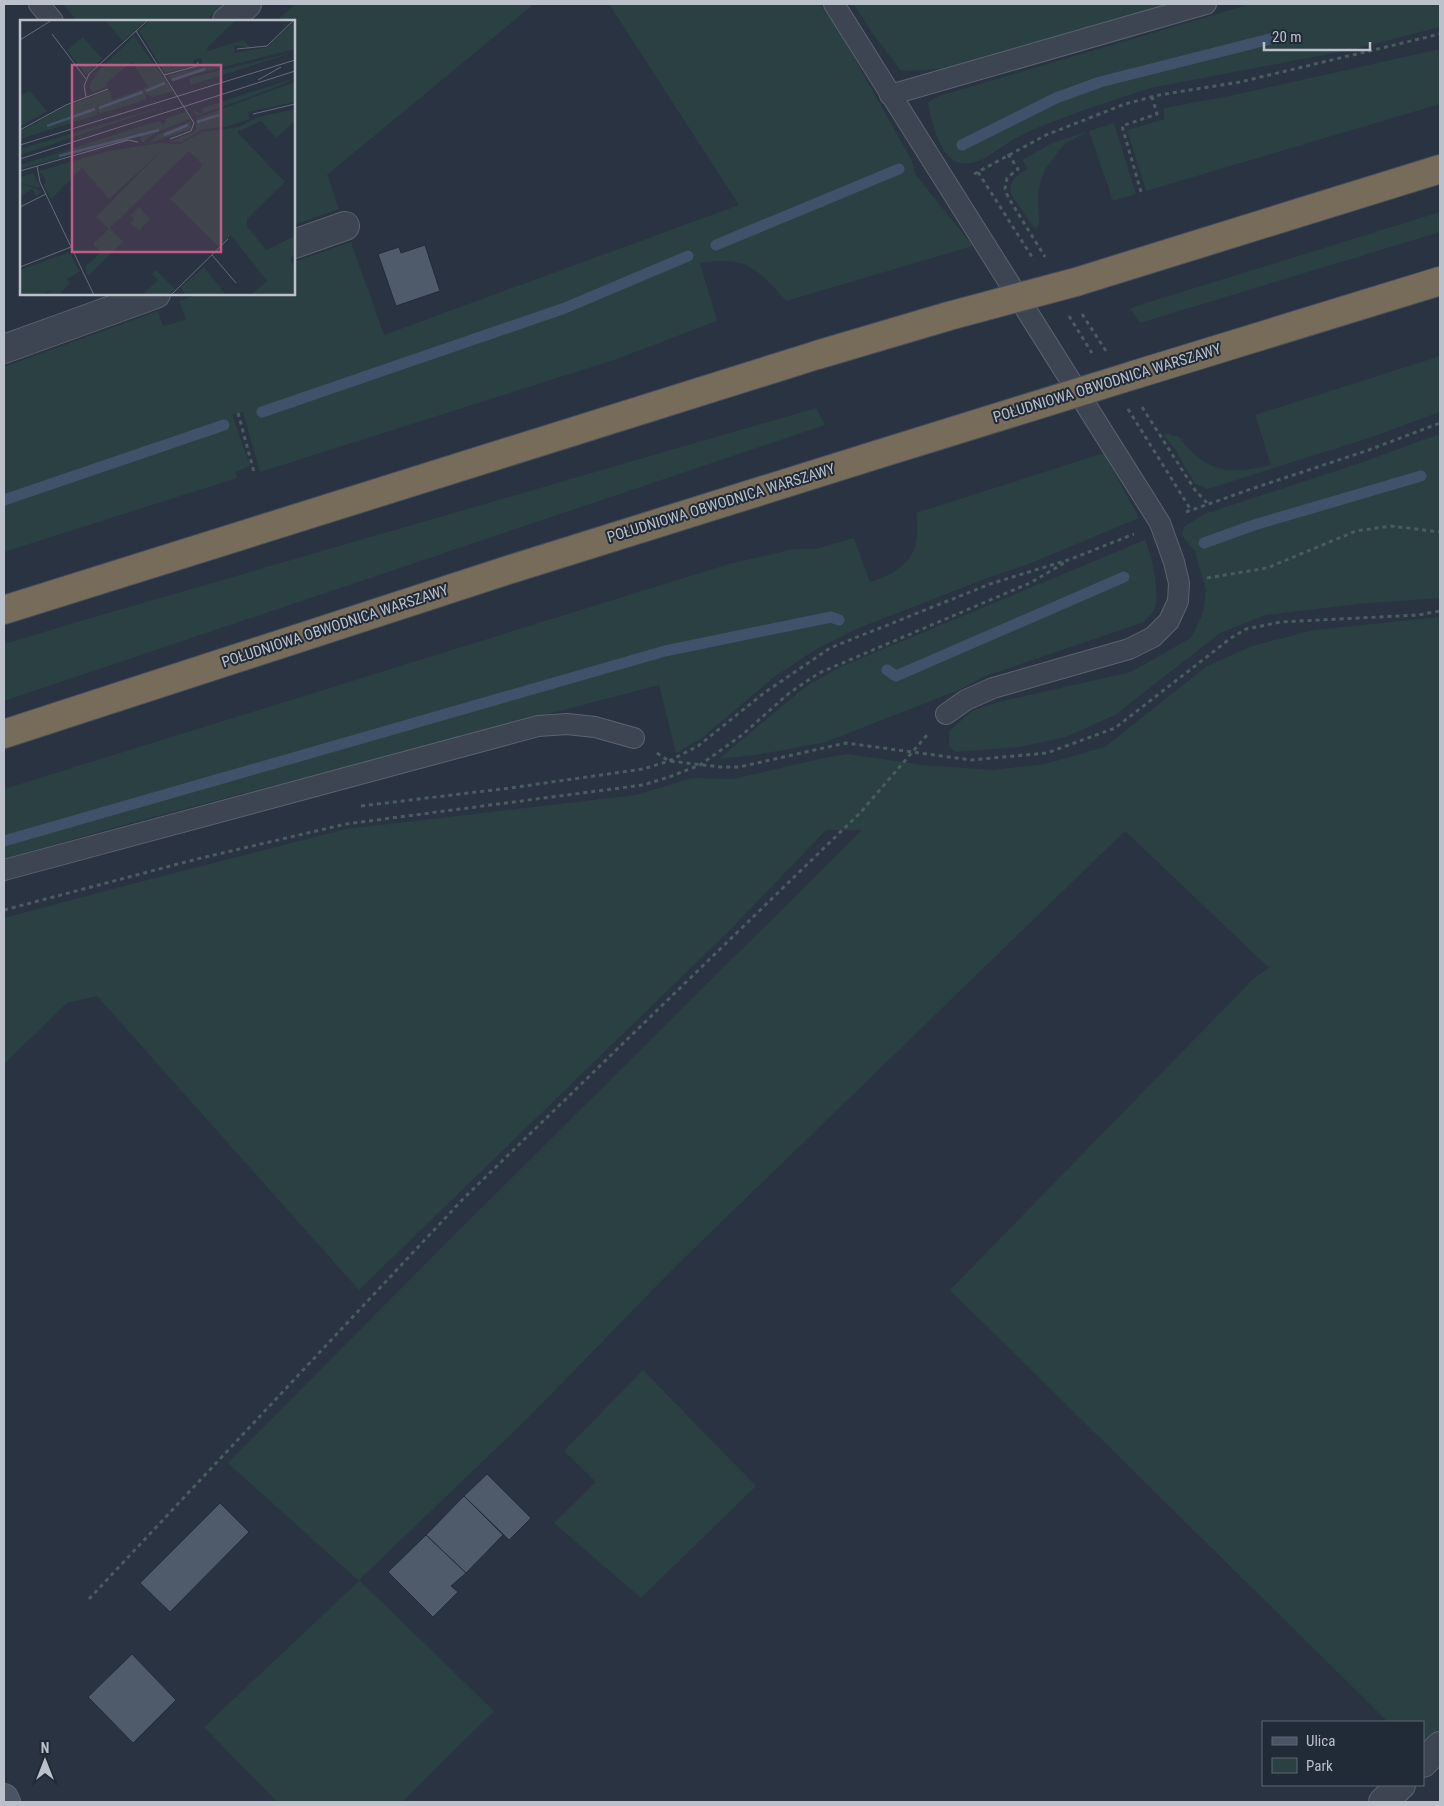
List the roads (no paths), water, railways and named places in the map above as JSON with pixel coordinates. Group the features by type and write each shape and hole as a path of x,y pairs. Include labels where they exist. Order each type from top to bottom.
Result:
{"highway":[{"path":"4,610 816,355 949,316 1076,294 1440,169"},
{"name":"POŁUDNIOWA OBWODNICA WARSZAWY","path":"4,734 505,571 1440,281"}],"street":[{"path":"228,20 247,4"},
{"path":"295,244 345,226"},
{"path":"4,349 129,298 149,295"},
{"path":"1424,1762 1440,1746"},
{"path":"1383,1802 1399,1786"},
{"path":"4,1798 6,1802"}],"lane":[{"path":"39,4 52,20"},
{"path":"834,4 1160,523 1174,562 1179,583 1178,602 1169,621 1153,637 1128,649 993,688 966,700 946,714"},
{"path":"890,95 1206,4"},
{"path":"4,870 538,726 567,724 595,726 634,738"}],"waterway":[{"path":"962,145 1056,98 1100,82 1282,36"},
{"path":"716,245 899,169"},
{"path":"262,412 565,308 688,256"},
{"path":"4,500 224,425"},
{"path":"1204,543 1254,525 1421,476"},
{"path":"887,670 896,676 1124,577"},
{"path":"4,841 665,651 831,617 839,620"}]}
